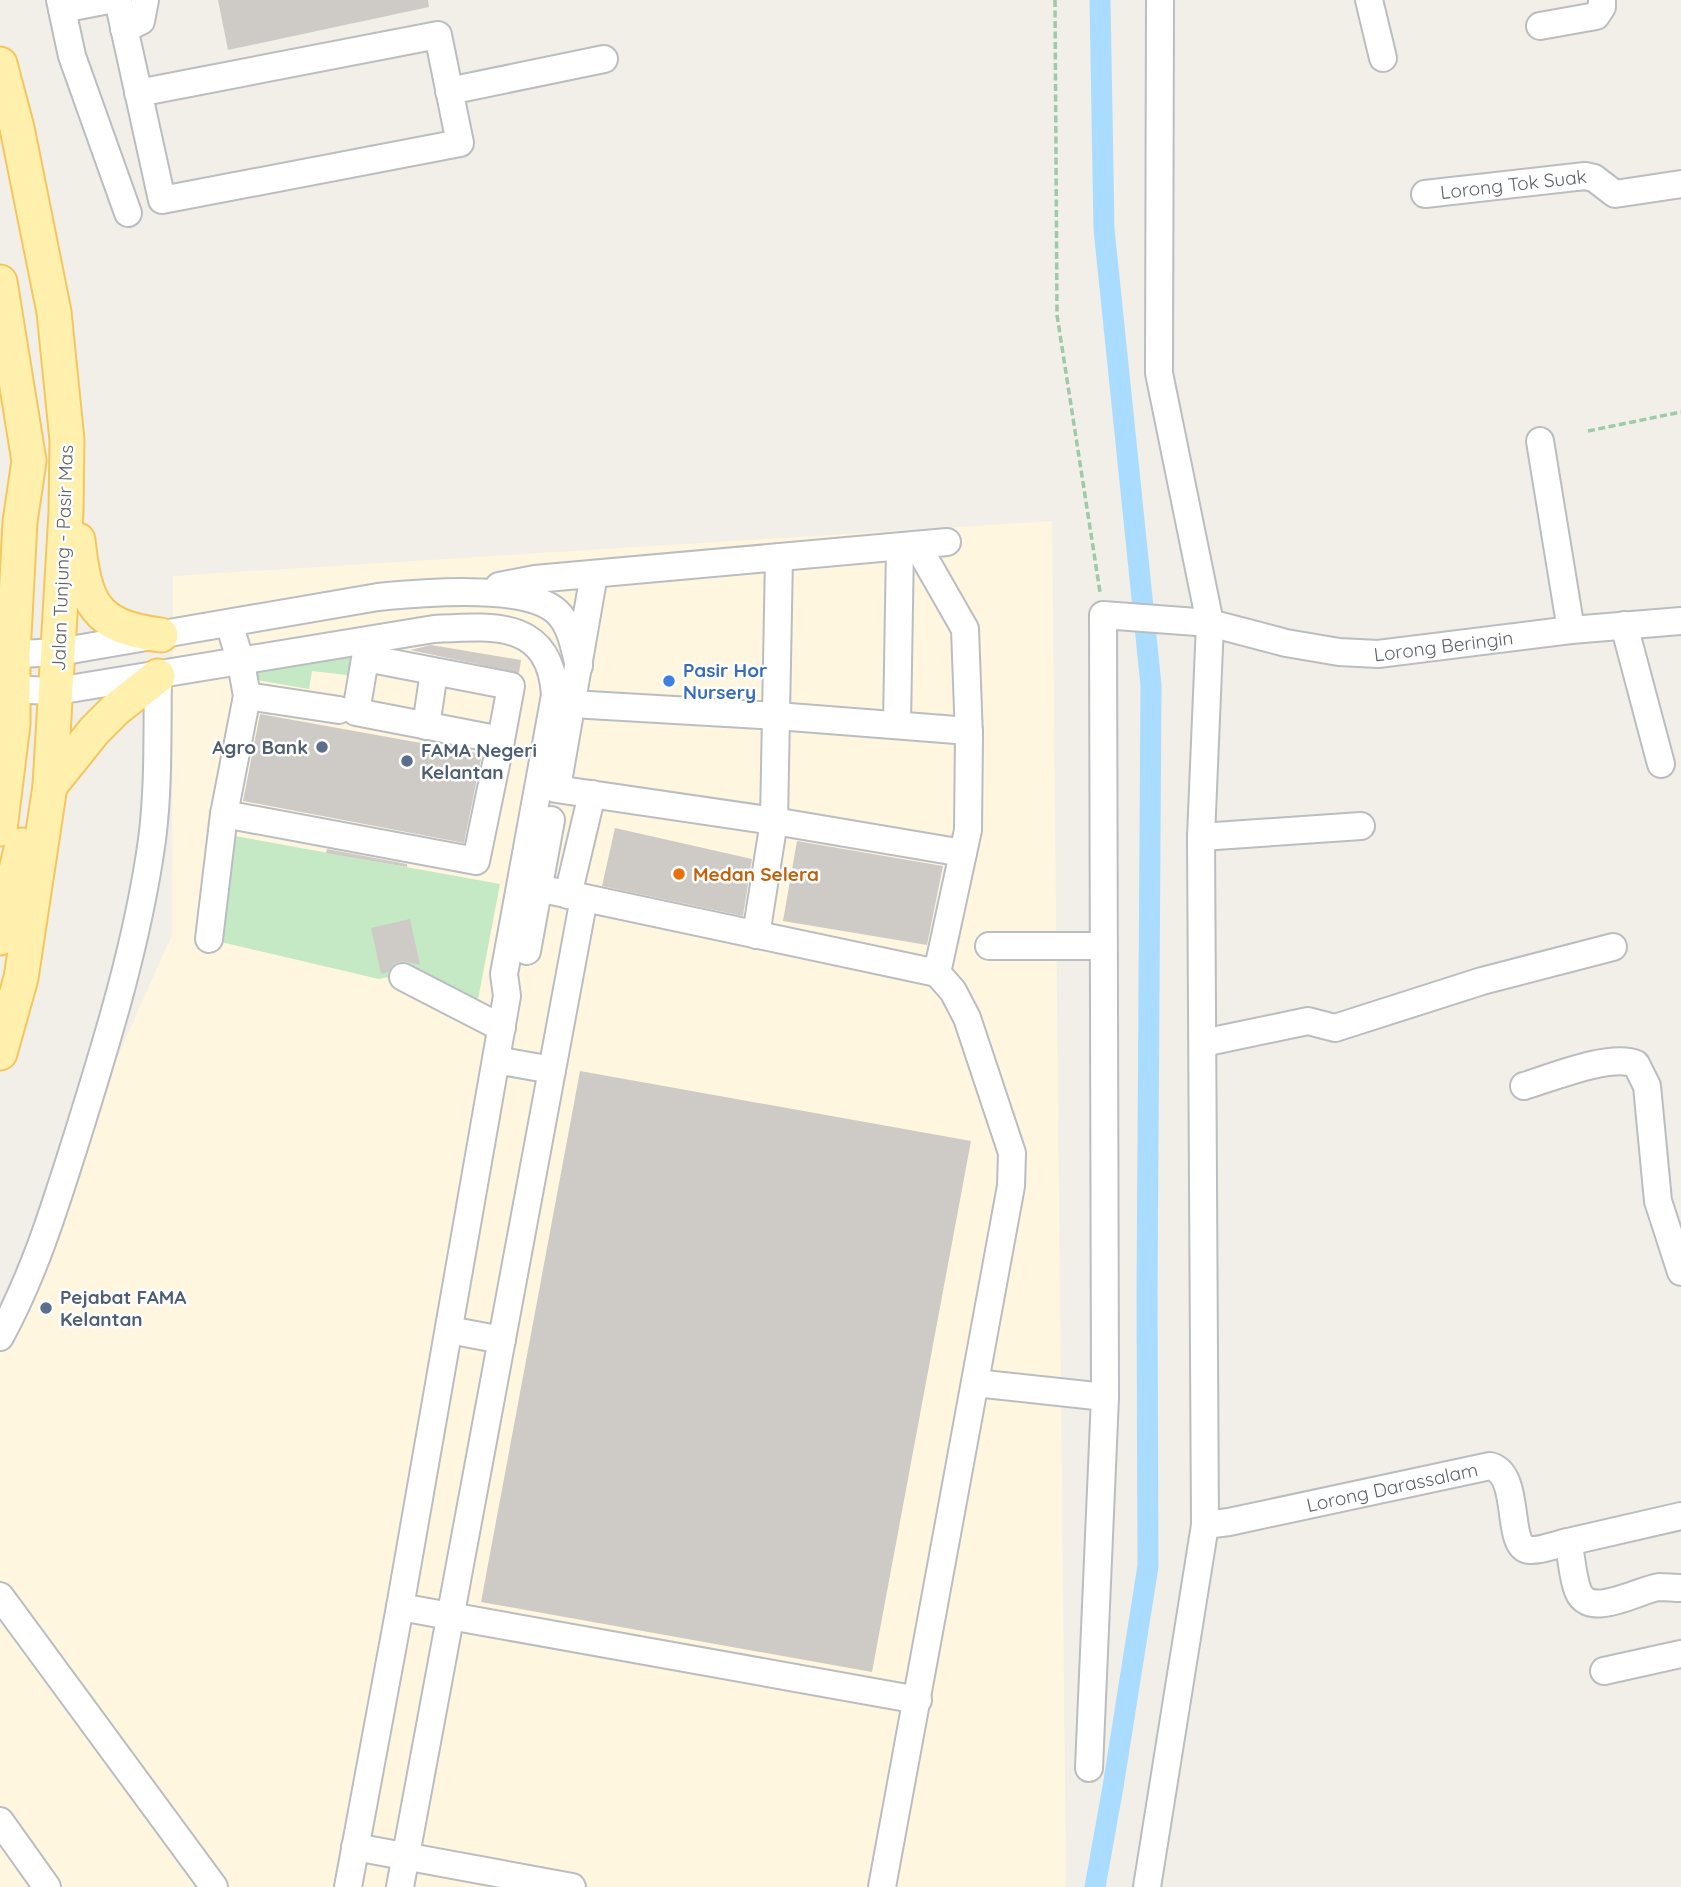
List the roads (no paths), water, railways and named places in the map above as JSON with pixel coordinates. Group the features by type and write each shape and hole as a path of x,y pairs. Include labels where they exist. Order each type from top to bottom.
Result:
{"main road":[{"name":"Jalan Tunjung - Pasir Mas","path":"0,64 17,128 54,312 67,440 27,654 26,690 13,724 0,829"},
{"name":"Jalan Tunjung - Pasir Mas","path":"0,282 29,461 20,522 27,654 26,690 50,786 21,978 0,1053"},
{"path":"67,440 81,563 93,605 119,627 162,635"},
{"path":"50,786 94,731 116,709 158,676"},
{"path":"0,938 21,850 31,787 26,690"}],"street":[{"path":"109,0 61,5 72,56 128,213"},
{"path":"118,0 138,93 162,200 460,143 438,35 138,93"},
{"path":"124,29 141,21 145,0"},
{"path":"1147,1887 1205,1525 1201,837 1210,623 1159,373 1160,0"},
{"path":"1369,0 1383,58"},
{"path":"1540,26 1596,16 1602,6 1602,0"},
{"path":"449,91 604,59"},
{"name":"Lorong Tok Suak","path":"1425,194 1584,176 1594,178 1615,194 1681,184"},
{"path":"1540,441 1572,629"},
{"path":"478,593 510,582 947,542"},
{"path":"897,725 909,546"},
{"path":"909,546 965,629 969,731 968,830 937,973"},
{"path":"756,935 774,821 779,557"},
{"path":"507,996 523,971 594,574"},
{"path":"27,654 162,635 378,597 427,592 478,593 524,596 544,602 558,613 568,627 579,666"},
{"name":"Lorong Beringin","path":"1103,946 1108,615 1210,623 1286,643 1368,654 1572,629 1681,621"},
{"path":"209,939 224,814 247,696 229,623"},
{"path":"1624,625 1661,764"},
{"path":"26,690 367,650 434,629 501,628 519,632 534,642 554,676 555,695 504,974 507,996 502,1028 348,1887"},
{"path":"224,814 477,861 511,686 434,672 367,650"},
{"path":"348,711 367,650"},
{"path":"426,726 434,672"},
{"path":"0,1337 30,1275 58,1197 127,967 152,839 158,676"},
{"path":"247,696 348,711 501,740"},
{"path":"572,704 969,731"},
{"path":"556,789 774,821 963,853"},
{"path":"400,1887 552,1070 592,794"},
{"path":"1201,837 1361,826"},
{"path":"538,888 937,973 953,991 967,1018 1012,1153 1011,1186 882,1887"},
{"path":"989,946 1103,946 1105,1397 1089,1768"},
{"path":"1203,1043 1308,1021 1335,1028 1482,981 1613,947"},
{"path":"403,977 502,1028"},
{"path":"496,1060 552,1070"},
{"path":"1524,1086 1597,1065 1628,1060 1636,1064 1647,1086 1681,1272"},
{"path":"449,1330 502,1339"},
{"path":"975,1383 1105,1397"},
{"name":"Lorong Darassalam","path":"1205,1525 1490,1466 1503,1473 1511,1497 1517,1539 1523,1548 1529,1550 1569,1542"},
{"path":"1681,1516 1569,1542 1578,1592 1592,1604 1603,1604 1658,1587 1681,1588"},
{"path":"0,1596 215,1887"},
{"path":"400,1607 918,1700"},
{"path":"1604,1671 1681,1654"},
{"path":"0,1821 47,1887"},
{"path":"355,1847 572,1887"}],"waterway":[{"path":"1095,1887 1148,1566 1151,685 1104,229 1100,0"}],"place":[{"name":"Pasir Hor Nursery","path":"669,681"},
{"name":"Agro Bank","path":"322,747"},
{"name":"FAMA Negeri Kelantan","path":"407,761"},
{"name":"Medan Selera","path":"679,874"},
{"name":"Pejabat FAMA Kelantan","path":"46,1308"}]}
